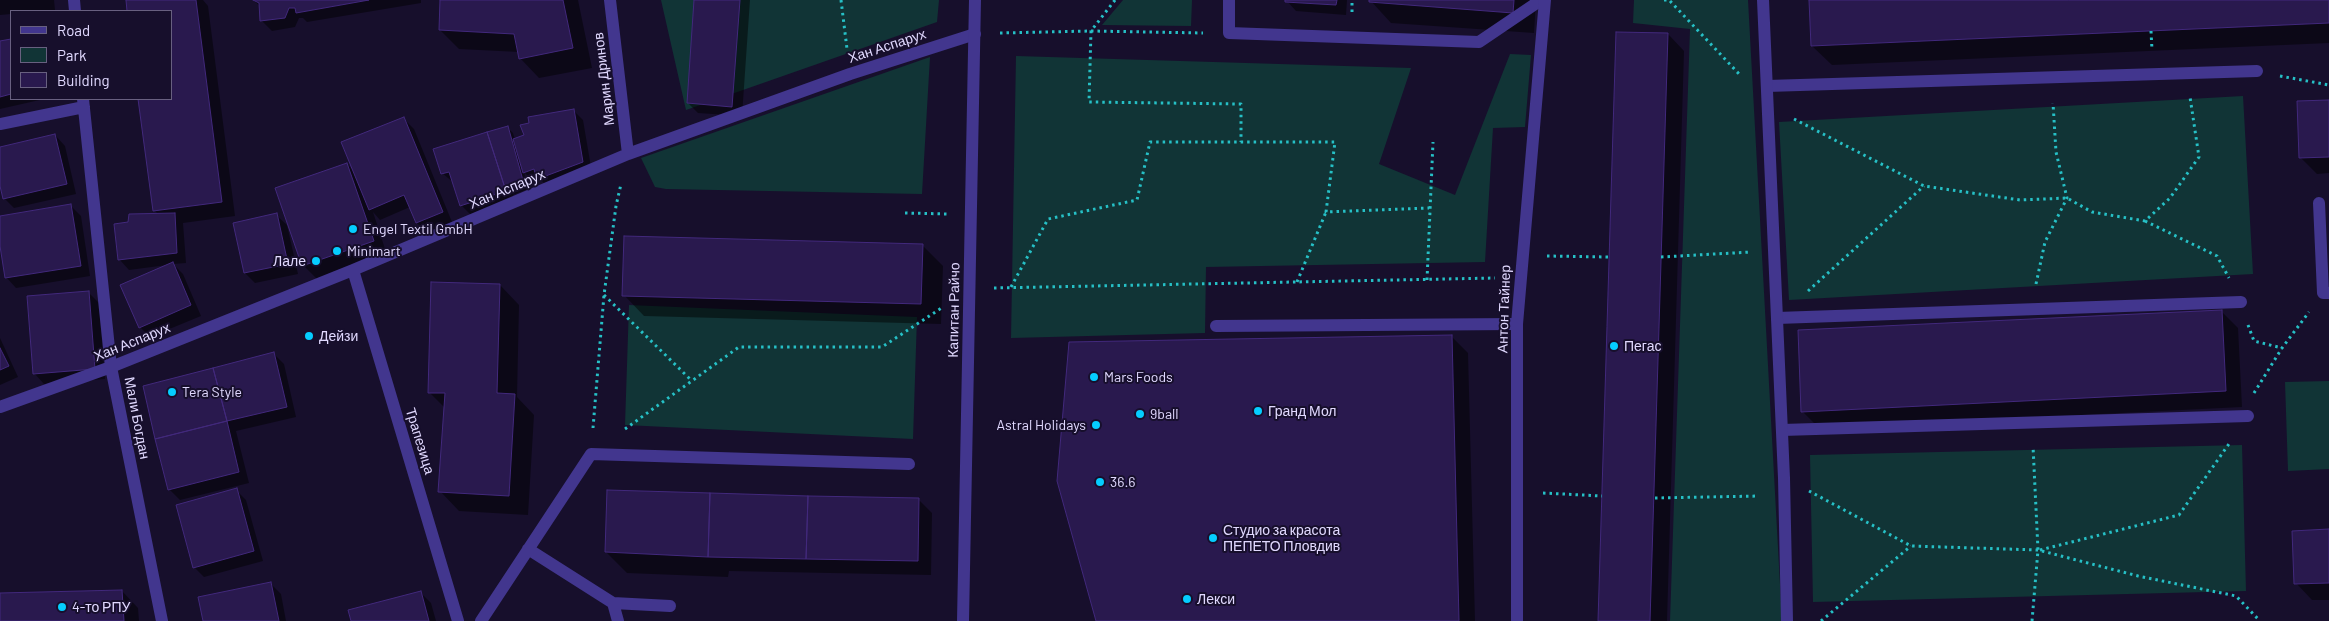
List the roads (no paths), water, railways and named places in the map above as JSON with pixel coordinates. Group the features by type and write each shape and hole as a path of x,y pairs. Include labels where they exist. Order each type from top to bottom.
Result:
{"street":[{"name":"Марин Дринов","path":"610,0 628,154"},
{"name":"Капитан Райчо","path":"963,621 975,0"},
{"path":"1230,0 1229,33 1479,42 1541,0"},
{"name":"Антон Тайнер","path":"1517,621 1517,324 1545,0"},
{"path":"1763,0 1784,478 1787,621"},
{"name":"Хан Аспарух","path":"0,407 111,368 353,270 628,154 850,74 974,34"},
{"path":"1767,86 2257,71"},
{"path":"0,124 84,103"},
{"name":"Мали Богдан","path":"84,103 111,368 162,621"},
{"path":"2319,203 2326,293"},
{"name":"Трапезица","path":"353,270 458,621"},
{"path":"1777,318 2030,311 2241,302"},
{"path":"1216,326 1517,324"},
{"path":"1782,430 2248,416"},
{"path":"481,621 591,454 909,464"},
{"path":"528,549 613,603 670,606"},
{"path":"613,603 618,621"}],"place":[{"name":"Engel Textil GmbH","path":"353,229"},
{"name":"Minimart","path":"337,251"},
{"name":"Лале","path":"316,261"},
{"name":"Дейзи","path":"309,336"},
{"name":"Пегас","path":"1614,346"},
{"name":"Mars Foods","path":"1094,377"},
{"name":"Tera Style","path":"172,392"},
{"name":"Гранд Мол","path":"1258,411"},
{"name":"9ball","path":"1140,414"},
{"name":"Astral Holidays","path":"1096,425"},
{"name":"36.6","path":"1100,482"},
{"name":"Студио за красота ПЕПЕТО Пловдив","path":"1213,538"},
{"name":"Лекси","path":"1187,599"},
{"name":"4-то РПУ","path":"62,607"}]}
